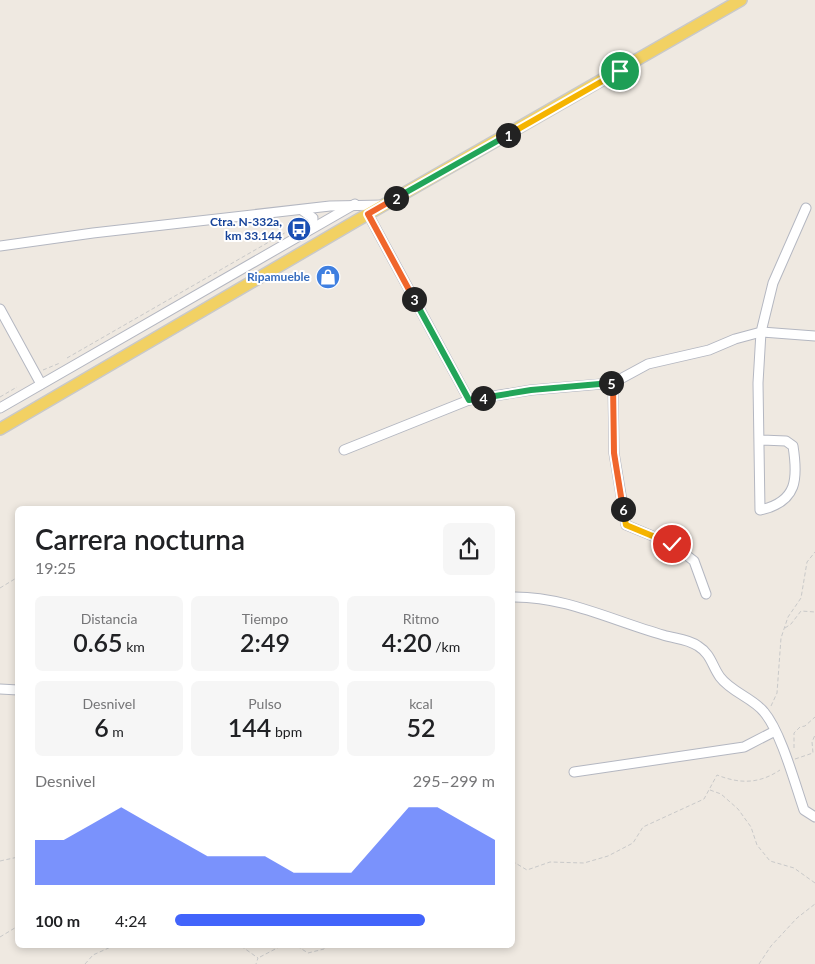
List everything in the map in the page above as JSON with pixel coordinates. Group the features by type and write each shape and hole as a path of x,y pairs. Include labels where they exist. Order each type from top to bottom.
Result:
{"main road":[{"path":"0,429 368,214 743,0"}],"street":[{"path":"0,246 102,232 355,204 385,205"},
{"path":"0,408 355,204"},
{"path":"759,440 786,441 793,446 796,481 786,498 773,507 760,510 758,383 761,332 773,283 806,208"},
{"path":"302,210 312,217 312,228"},
{"path":"368,214 469,400"},
{"path":"0,309 41,384"},
{"path":"344,450 469,400 531,390 613,383 648,364 709,350 735,338 761,332 815,336"},
{"path":"613,383 614,453 626,525 672,544 694,561 706,594"},
{"path":"515,597 532,596 600,612 664,636 686,639 700,647 711,658 720,677 764,712 775,731 804,810 815,817"},
{"path":"0,689 15,690"},
{"path":"574,772 744,747 775,731"}],"path":[{"path":"0,397 36,374 59,363 312,217"},
{"path":"764,712 770,706 777,693 781,638 788,617 801,598 807,562 815,552"},
{"path":"0,588 15,579"},
{"path":"784,628 792,624 801,611 815,612"},
{"path":"793,751 794,733 815,716"},
{"path":"515,863 527,870 550,862 584,863 608,856 633,843 643,827 704,799 717,775 735,782 753,782 770,776 787,763 813,753 812,742 815,735"},
{"path":"710,790 721,794 738,808 751,827 757,845 770,861 794,868 815,882"},
{"path":"0,861 15,858"},
{"path":"758,964 771,946 815,904"},
{"path":"0,937 15,928"},
{"path":"85,964 94,955 109,948"},
{"path":"244,948 258,958"},
{"path":"256,964 258,958 277,948"},
{"path":"300,948 308,953 325,948"}],"place":[{"name":"Ctra. N-332a, km 33.144","path":"299,229"},
{"name":"Ripamueble","path":"328,277"}],"route":[{"path":"620,71 368,214 469,400 531,390 613,383 614,453 626,525 672,544"}]}
